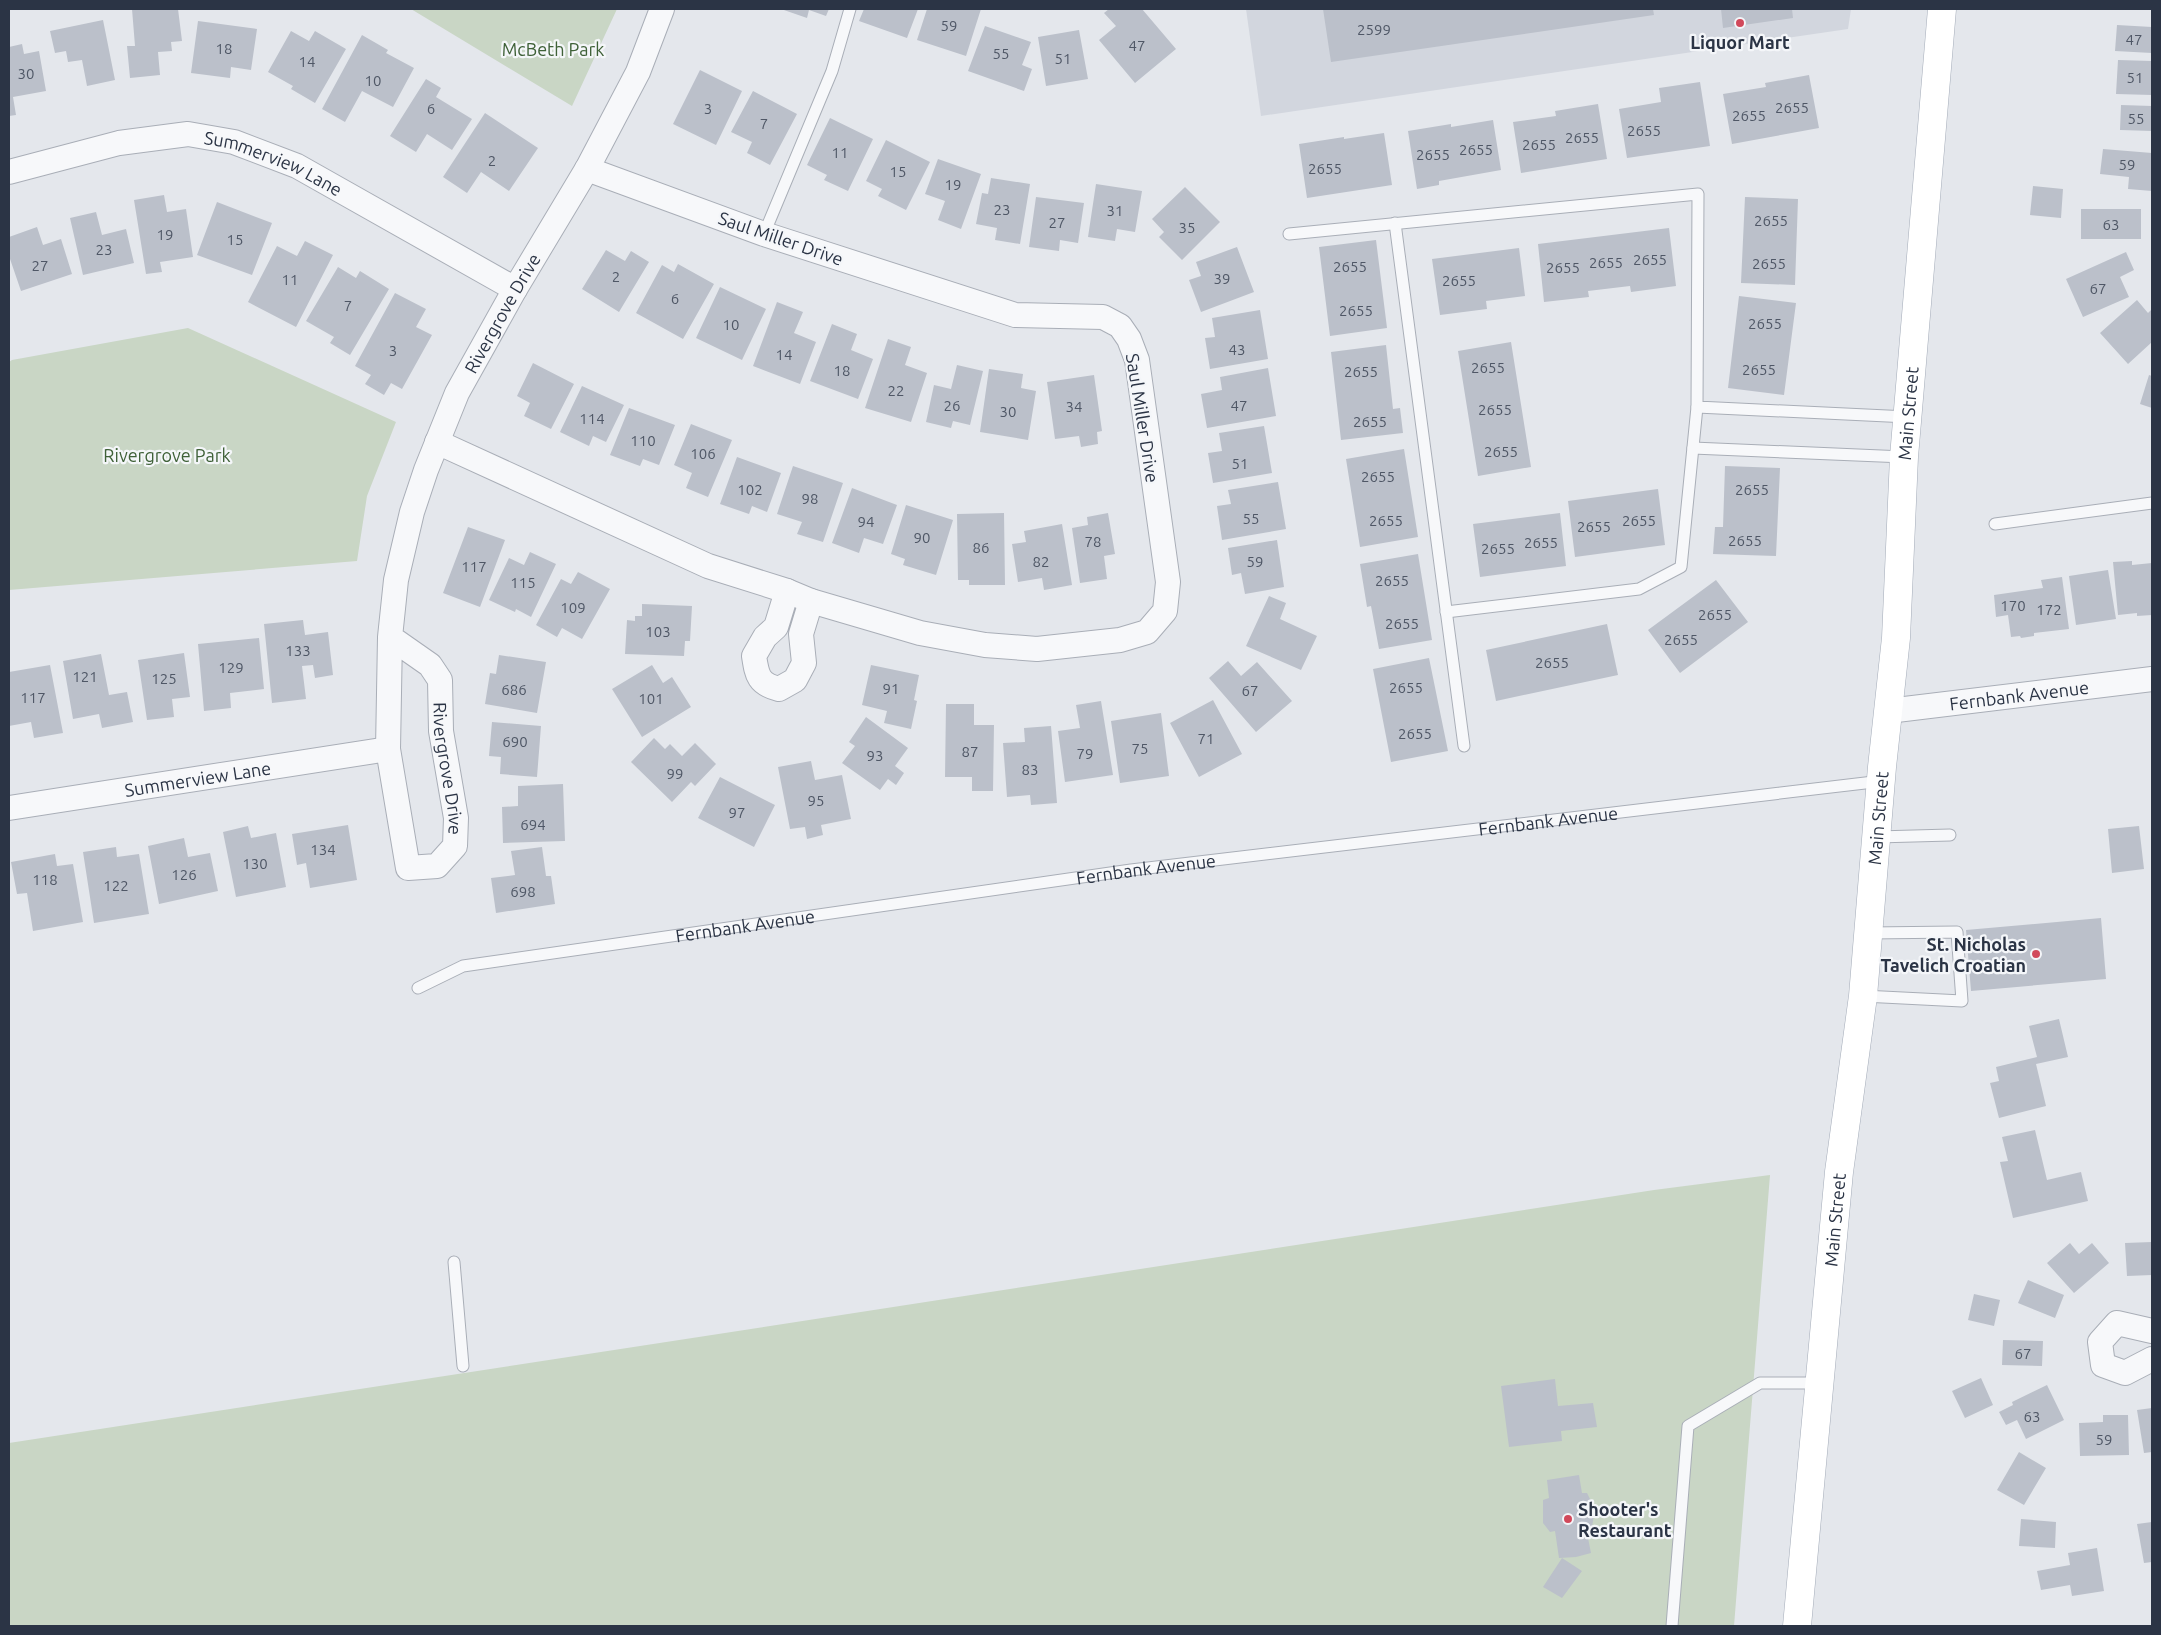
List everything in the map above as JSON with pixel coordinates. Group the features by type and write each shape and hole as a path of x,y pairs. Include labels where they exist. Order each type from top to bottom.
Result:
{"main road":[{"name":"Main Street","path":"1797,1626 1839,1172 1863,996 1876,837 1896,638 1904,458 1942,9"}],"street":[{"name":"Rivergrove Drive","path":"390,637 430,665 440,680 441,731 456,818 454,846 437,866 408,868 388,749 390,637 396,580 412,512 457,393 515,289 586,169 638,72 662,9"},
{"name":"Summerview Lane","path":"9,172 119,142 188,134 234,142 298,166 515,289"},
{"name":"Saul Miller Drive","path":"437,442 708,566 787,591 811,601 920,633 985,645 1037,649 1120,640 1147,632 1165,611 1168,582 1136,360 1130,339 1120,326 1103,317 1015,315 764,234 586,169"},
{"path":"787,591 776,626 765,637 754,656 756,674 767,686 779,689 795,680 804,663 801,634 811,601"},
{"name":"Fernbank Avenue","path":"1888,711 2152,679"},
{"name":"Summerview Lane","path":"9,808 388,749"},
{"path":"2152,1331 2117,1323 2100,1342 2104,1365 2125,1373 2152,1359"}],"lane":[{"path":"764,234 832,71 850,9"},
{"path":"1289,234 1698,194 1697,407 1681,567 1639,589 1446,612"},
{"path":"1395,223 1464,746"},
{"path":"1697,407 1908,417"},
{"path":"1693,448 1904,458"},
{"path":"1995,524 2152,503"},
{"name":"Fernbank Avenue","path":"418,988 463,966 1112,873 1814,787 1882,781"},
{"path":"1876,837 1950,836"},
{"path":"1863,996 1962,1001 1957,932 1869,933"},
{"path":"454,1262 464,1366"},
{"path":"1672,1626 1688,1426 1760,1383 1819,1383"}],"shaded area":[{"path":"1246,9 1851,9 1848,29 1261,116"}],"green space":[{"name":"McBeth Park","path":"411,9 617,9 572,106"},
{"name":"Rivergrove Park","path":"188,328 396,422 367,496 357,561 9,590 9,362"},
{"path":"1770,1175 1734,1626 9,1626 9,1443 1654,1190"}],"building":[{"path":"132,9 178,9 182,41 171,42 172,51 158,52 160,75 130,78 127,46 135,46"},
{"path":"781,9 829,9 826,16 809,10 807,18"},
{"path":"864,9 918,9 907,38 859,21"},
{"path":"927,9 981,9 966,56 917,40"},
{"path":"1109,9 1142,9 1176,49 1135,83 1099,40 1116,26 1104,13"},
{"path":"1323,9 1653,9 1654,15 1331,62"},
{"name":"Liquor Mart","path":"1721,9 1792,9 1793,18 1723,28"},
{"path":"103,20 115,80 87,86 82,60 68,62 66,51 55,53 50,31"},
{"path":"198,21 257,29 251,70 231,67 230,78 191,73"},
{"path":"2117,25 2152,27 2152,53 2115,51"},
{"path":"985,26 1031,42 1022,65 1032,69 1024,91 968,71"},
{"path":"1079,30 1088,79 1046,86 1038,37"},
{"path":"291,31 309,41 315,31 346,49 315,103 291,89 293,86 268,72"},
{"path":"362,35 388,50 386,53 414,68 393,107 362,91 345,122 322,109"},
{"path":"22,44 24,54 39,51 46,91 13,97 16,115 9,116 9,47"},
{"path":"2118,60 2152,61 2152,95 2116,94"},
{"path":"700,70 742,91 716,145 673,124"},
{"path":"1809,75 1819,128 1732,144 1723,94 1766,87 1765,83"},
{"path":"426,79 441,88 436,97 472,119 452,150 427,134 416,152 390,136"},
{"path":"1700,82 1710,146 1627,158 1619,109 1661,102 1659,88"},
{"path":"753,91 797,114 770,165 747,153 752,142 731,132"},
{"path":"1598,104 1607,159 1521,173 1513,122 1556,116 1555,111"},
{"path":"2121,105 2152,106 2152,131 2120,130"},
{"path":"485,113 538,148 509,191 481,172 467,193 443,177"},
{"path":"830,118 873,139 848,191 824,180 827,175 807,165"},
{"path":"1493,120 1501,170 1439,181 1439,185 1417,189 1408,131 1451,124 1451,127"},
{"path":"1384,133 1392,185 1307,198 1299,144"},
{"path":"886,140 930,162 906,210 878,196 882,189 866,181"},
{"path":"2103,149 2152,153 2152,191 2128,189 2129,177 2100,174"},
{"path":"938,159 981,174 961,229 938,220 945,201 925,194"},
{"path":"991,178 1030,184 1020,244 995,240 997,228 976,224 982,193 988,194"},
{"path":"1096,184 1142,191 1135,232 1117,229 1115,241 1088,237"},
{"path":"2033,186 2063,189 2061,218 2030,215"},
{"path":"1185,187 1220,222 1182,260 1159,237 1164,232 1152,219"},
{"path":"164,195 167,212 186,209 193,257 160,262 162,272 146,274 134,200"},
{"path":"1036,197 1084,203 1078,243 1060,240 1059,251 1029,247"},
{"path":"1745,197 1798,199 1795,285 1741,283"},
{"path":"217,202 272,223 252,275 197,255"},
{"path":"2081,209 2141,209 2141,239 2081,239"},
{"path":"96,212 102,235 126,229 134,263 83,275 70,218"},
{"path":"37,227 43,245 61,239 72,274 21,291 9,256 9,237"},
{"path":"1669,228 1676,286 1631,292 1630,286 1588,291 1589,297 1544,302 1538,244"},
{"path":"1376,240 1387,328 1330,336 1319,247"},
{"path":"305,241 333,255 296,327 248,302 277,246 297,256"},
{"path":"1237,247 1254,292 1201,312 1189,280 1201,276 1196,262"},
{"path":"1519,248 1525,296 1486,301 1487,309 1440,315 1432,259"},
{"path":"606,250 625,261 631,251 649,262 619,312 582,289"},
{"path":"2126,252 2134,270 2120,277 2129,297 2083,317 2066,279"},
{"path":"678,264 714,284 683,339 636,313 662,265 674,272"},
{"path":"338,267 356,278 360,271 389,289 350,355 330,343 334,337 306,321"},
{"path":"720,287 766,309 742,360 696,338"},
{"path":"395,293 426,309 416,327 432,335 402,389 391,383 384,395 365,384 371,375 355,366"},
{"path":"1739,296 1796,303 1784,395 1728,388"},
{"path":"2137,300 2148,313 2152,309 2152,342 2128,364 2100,333"},
{"path":"777,302 803,312 794,333 816,342 800,384 753,366"},
{"path":"1260,310 1268,359 1210,369 1205,338 1215,337 1212,318"},
{"path":"832,324 857,334 851,350 873,359 858,399 810,381"},
{"path":"888,339 911,347 905,365 927,373 911,422 865,408"},
{"path":"1511,342 1531,467 1478,476 1458,351"},
{"path":"1386,345 1393,409 1400,408 1403,433 1341,440 1331,352"},
{"path":"533,363 574,384 551,429 524,416 530,403 517,396"},
{"path":"957,365 983,371 970,425 953,421 951,428 926,422 934,385 951,389"},
{"path":"1268,368 1276,416 1207,428 1201,394 1222,390 1220,377"},
{"path":"989,369 1023,374 1021,388 1036,391 1028,440 980,432"},
{"path":"1094,375 1102,431 1097,432 1098,444 1081,447 1079,436 1055,439 1047,382"},
{"path":"2149,375 2152,376 2152,408 2140,404"},
{"path":"582,386 624,405 606,442 593,436 589,446 560,432"},
{"path":"629,408 675,425 659,465 643,459 640,466 610,455"},
{"path":"691,424 732,440 708,497 686,488 692,473 674,465"},
{"path":"1264,426 1272,473 1213,483 1208,453 1222,451 1219,433"},
{"path":"1404,449 1418,537 1360,547 1346,459"},
{"path":"737,457 781,473 767,512 752,506 749,514 720,504"},
{"path":"793,466 843,483 823,542 797,534 802,522 777,514"},
{"path":"1725,466 1780,468 1776,556 1713,554 1715,527 1723,527"},
{"path":"1278,482 1286,529 1222,540 1217,506 1231,504 1228,490"},
{"path":"852,488 897,505 883,544 864,538 859,553 832,543"},
{"path":"1658,489 1665,545 1575,557 1568,501"},
{"path":"906,505 953,520 936,575 903,565 905,559 891,554"},
{"path":"1004,513 1005,585 969,585 969,580 958,580 957,514"},
{"path":"1108,513 1115,554 1104,556 1107,579 1080,583 1072,528 1088,525 1087,517"},
{"path":"1560,513 1566,566 1480,577 1473,524"},
{"path":"1062,524 1072,585 1044,590 1042,578 1018,582 1012,544 1026,542 1024,531"},
{"path":"468,527 505,540 480,607 443,593"},
{"path":"1277,540 1284,587 1245,594 1241,573 1232,575 1228,548"},
{"path":"530,552 556,564 531,617 516,609 515,612 489,600 509,558 524,565"},
{"path":"1418,554 1432,640 1379,649 1371,606 1367,607 1360,564"},
{"path":"2132,561 2132,565 2152,563 2152,615 2137,616 2137,613 2118,615 2113,562"},
{"path":"2108,570 2116,619 2076,625 2069,576"},
{"path":"578,572 610,589 582,639 562,628 557,637 536,625 561,579 571,584"},
{"path":"2062,577 2069,629 2034,633 2034,636 2021,638 2020,636 2011,637 2008,615 1996,617 1994,595 2043,588 2041,580"},
{"path":"1716,580 1748,622 1680,673 1648,630"},
{"path":"1269,596 1286,603 1280,619 1317,636 1301,670 1246,646"},
{"path":"642,604 692,606 690,641 685,641 684,656 625,654 627,620 635,621 635,616 642,616"},
{"path":"303,620 305,635 328,632 333,675 315,678 313,665 302,666 306,699 272,703 264,624"},
{"path":"1607,624 1618,675 1496,701 1486,650"},
{"path":"259,638 264,689 230,693 231,708 204,711 198,644"},
{"path":"184,653 190,697 172,699 174,717 147,720 138,660"},
{"path":"101,654 109,695 127,692 133,722 102,728 99,714 73,719 63,661"},
{"path":"499,655 546,662 537,713 485,704 490,673 496,674"},
{"path":"1429,658 1448,751 1391,762 1373,669"},
{"path":"1228,661 1241,676 1257,662 1292,701 1256,732 1209,678"},
{"path":"50,665 63,733 34,738 31,722 9,726 9,672"},
{"path":"652,665 663,683 672,677 691,707 642,737 612,689"},
{"path":"871,665 919,675 914,700 917,701 911,729 884,723 887,711 862,705"},
{"path":"1213,700 1242,754 1199,777 1170,723"},
{"path":"1101,701 1113,775 1065,782 1058,731 1080,728 1076,705"},
{"path":"946,704 974,704 974,725 994,725 993,791 972,791 972,777 945,777"},
{"path":"1161,713 1169,776 1120,783 1111,721"},
{"path":"866,717 908,748 895,766 904,773 896,785 888,779 880,790 842,763 855,746 849,742"},
{"path":"492,722 541,726 537,777 500,774 501,757 489,756"},
{"path":"1051,726 1057,803 1031,805 1030,795 1007,797 1003,743 1025,742 1024,728"},
{"path":"654,738 665,749 670,744 682,756 695,743 716,764 695,786 691,782 672,802 631,762"},
{"path":"811,761 815,780 842,775 851,819 821,825 823,835 807,839 805,827 790,829 778,767"},
{"path":"720,777 775,805 754,847 698,818"},
{"path":"563,784 565,841 503,843 502,807 518,806 518,786"},
{"path":"348,825 357,880 310,888 306,863 297,865 292,834"},
{"path":"248,826 251,838 276,833 286,887 236,897 223,832"},
{"path":"2139,826 2144,869 2112,873 2108,829"},
{"path":"184,838 188,857 210,853 218,891 159,904 148,846"},
{"path":"116,847 117,857 139,854 149,914 94,923 83,852"},
{"path":"542,847 546,876 551,876 555,904 496,913 491,878 515,875 511,851"},
{"path":"55,854 57,866 73,864 83,922 33,931 27,893 17,894 11,862"},
{"name":"St. Nicholas Tavelich Croatian","path":"2101,918 2106,979 1971,991 1966,930"},
{"path":"2059,1019 2068,1057 2036,1064 2046,1106 1999,1118 1990,1083 1999,1081 1996,1067 2037,1057 2029,1026"},
{"path":"2035,1130 2047,1180 2081,1172 2088,1201 2013,1218 2000,1162 2008,1161 2002,1137"},
{"path":"2152,1242 2152,1275 2127,1276 2125,1243"},
{"path":"2070,1243 2079,1254 2092,1243 2109,1263 2074,1293 2047,1263"},
{"path":"2028,1280 2064,1295 2055,1318 2018,1303"},
{"path":"1974,1294 2000,1300 1994,1326 1968,1320"},
{"path":"2003,1340 2043,1341 2042,1366 2002,1365"},
{"path":"1981,1378 1993,1405 1965,1418 1952,1391"},
{"path":"1555,1379 1558,1406 1593,1403 1597,1427 1561,1431 1562,1441 1509,1447 1501,1386"},
{"path":"2047,1385 2064,1420 2026,1439 2017,1420 2006,1425 1999,1412 2013,1405 2012,1402"},
{"path":"2152,1408 2152,1452 2144,1453 2137,1410"},
{"path":"2103,1415 2128,1415 2129,1455 2080,1456 2079,1423 2103,1422"},
{"path":"2019,1452 2046,1468 2024,1505 1997,1490"},
{"name":"Shooter's Restaurant","path":"1579,1475 1582,1493 1587,1493 1595,1509 1592,1527 1586,1528 1591,1553 1576,1557 1559,1558 1555,1531 1550,1532 1543,1523 1543,1500 1549,1498 1547,1480"},
{"path":"2021,1519 2056,1522 2055,1548 2019,1546"},
{"path":"2152,1522 2152,1562 2144,1563 2137,1524"},
{"path":"2097,1548 2104,1591 2072,1596 2070,1585 2041,1590 2037,1571 2070,1565 2068,1553"},
{"path":"1562,1558 1582,1571 1562,1598 1543,1587"}],"place":[{"name":"Liquor Mart","path":"1740,23"},
{"name":"St. Nicholas Tavelich Croatian","path":"2036,954"},
{"name":"Shooter's Restaurant","path":"1568,1519"}]}
